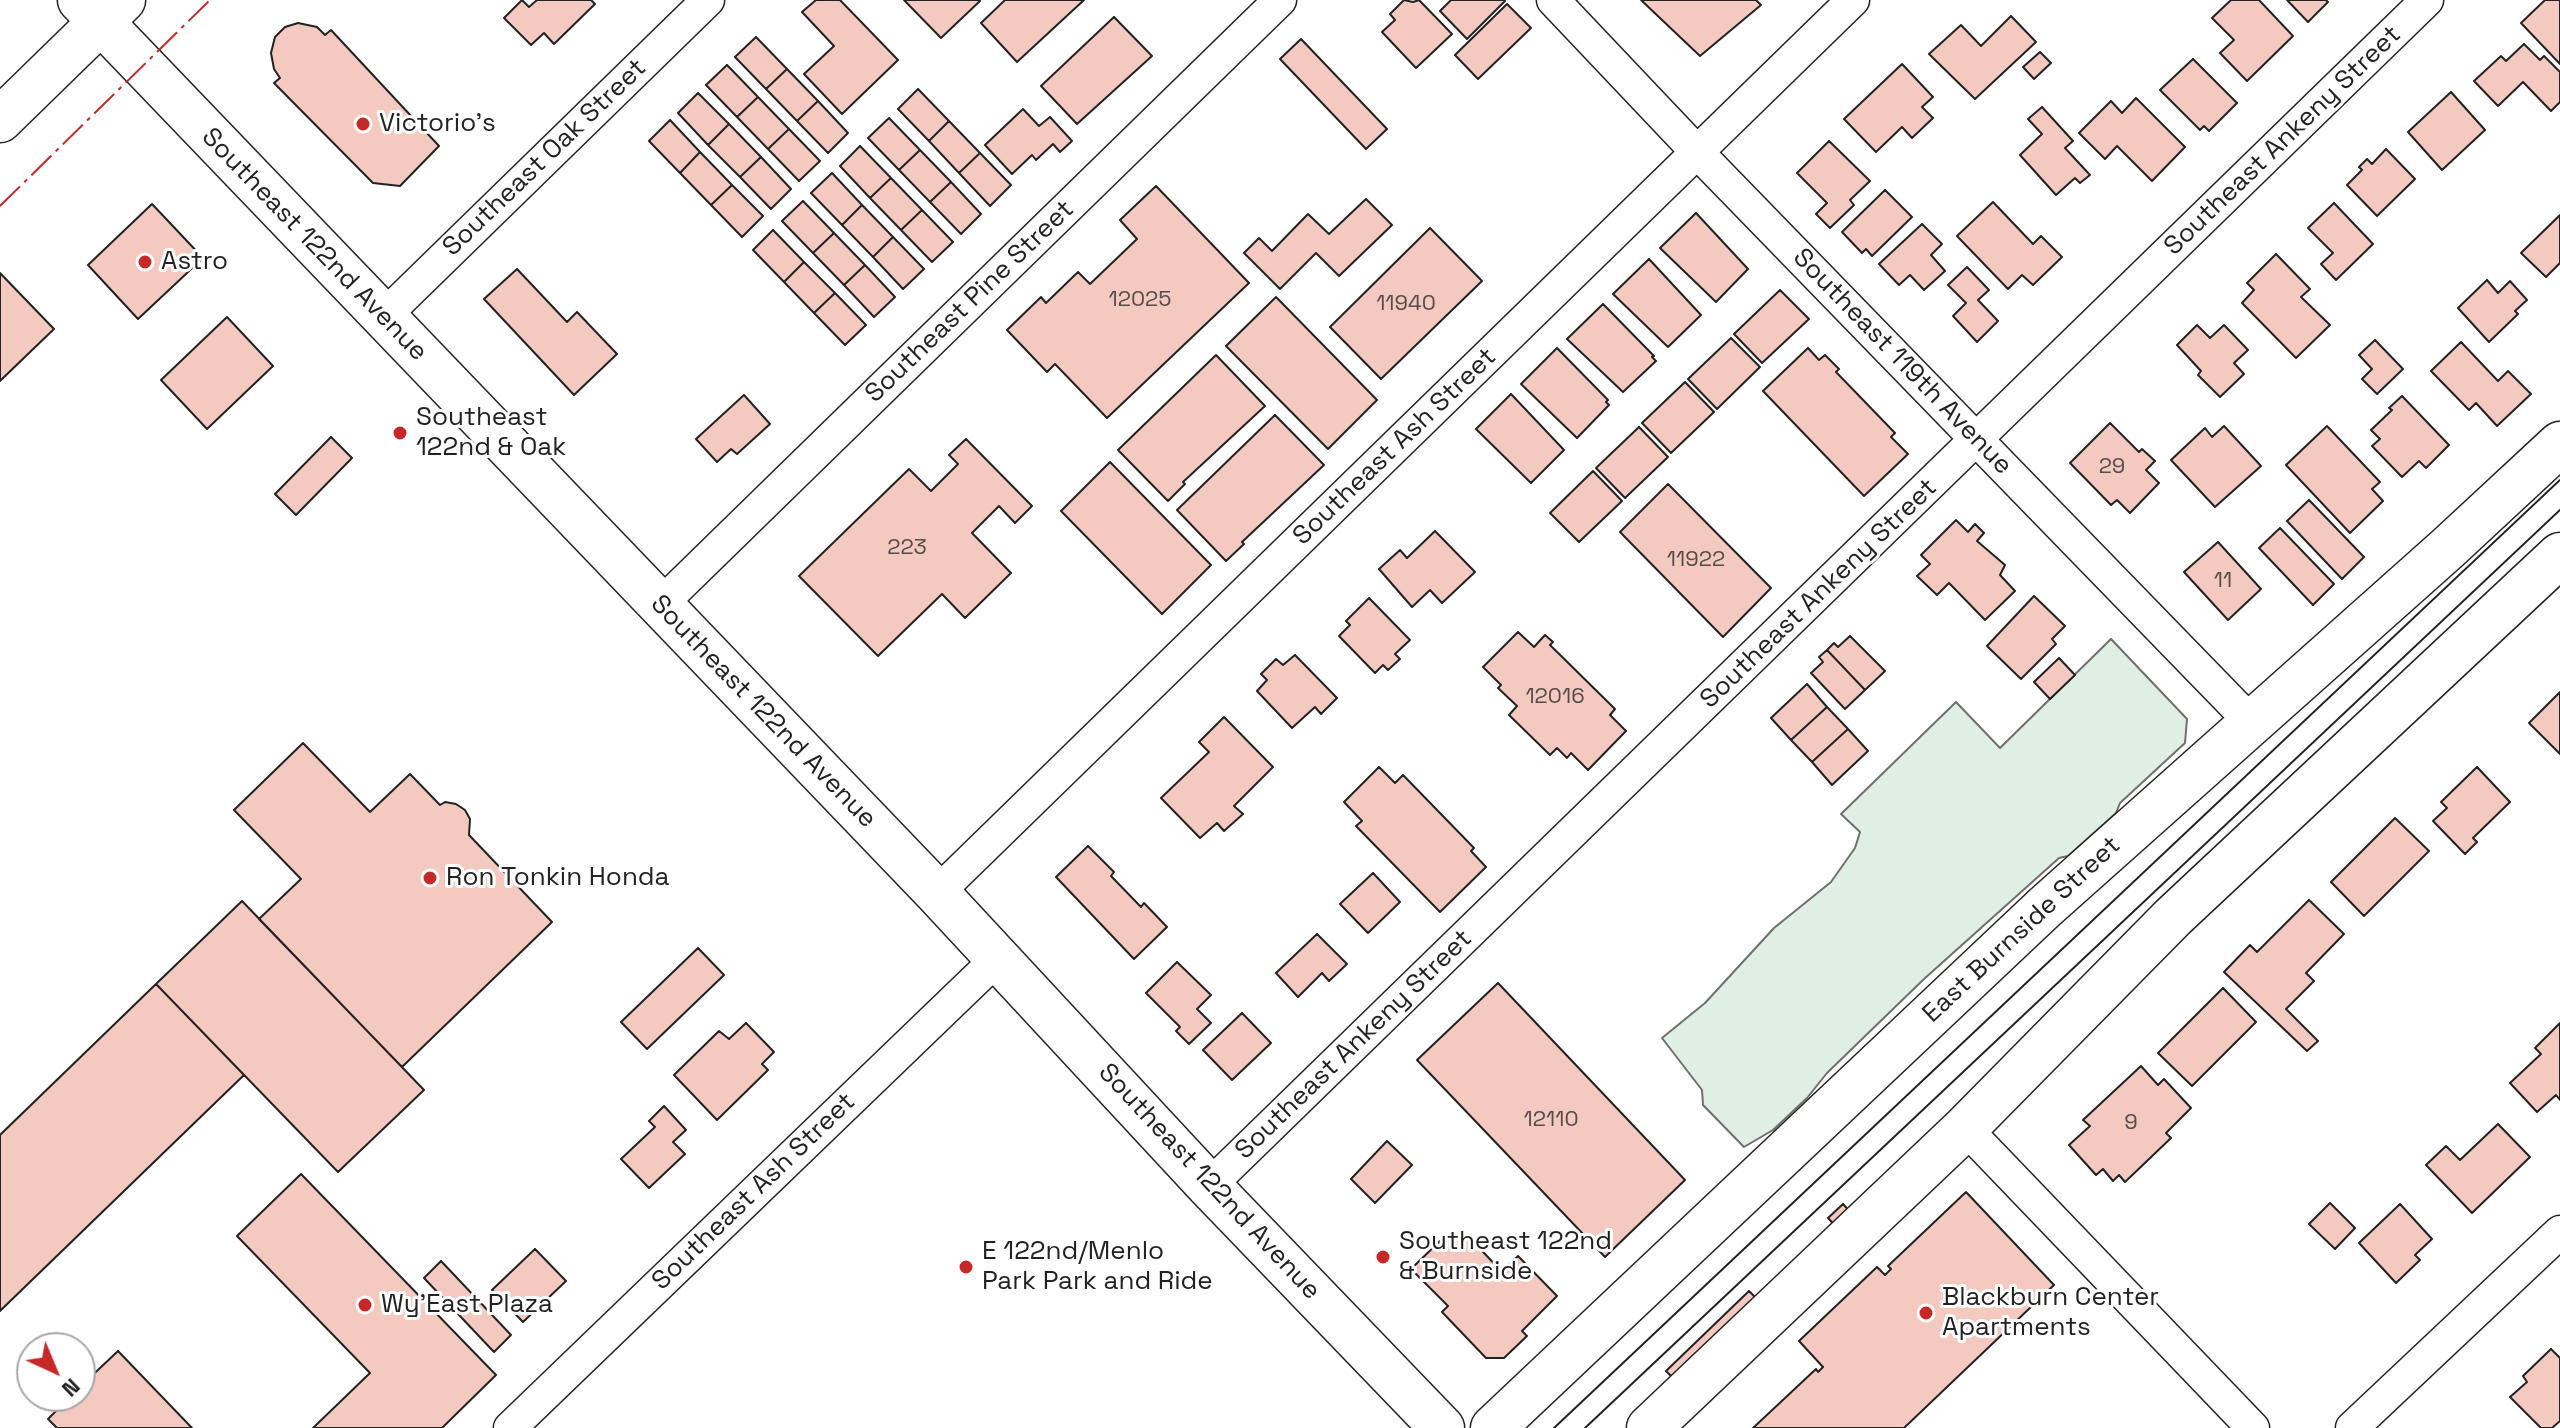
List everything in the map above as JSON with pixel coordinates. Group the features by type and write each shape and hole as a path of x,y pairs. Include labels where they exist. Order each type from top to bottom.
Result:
{"street":[{"name":"Southeast Oak Street","path":"383,317 708,0"},
{"name":"Southeast Pine Street","path":"660,605 1280,0"},
{"name":"Southeast 119th Avenue","path":"1553,0 2252,723"},
{"name":"Southeast Ash Street","path":"937,893 1853,0"},
{"name":"Southeast Ankeny Street","path":"1209,1186 2427,0"},
{"name":"Southeast 122nd Avenue","path":"101,7 383,317 937,893 1209,1186 1442,1428"},
{"path":"0,120 101,7"},
{"name":"East Burnside Street","path":"1493,1428 2034,917 2436,559 2560,444"},
{"path":"1649,1428 1965,1128 2173,917 2556,566"},
{"name":"Southeast Ash Street","path":"510,1428 998,958"},
{"path":"1965,1128 2253,1428"},
{"path":"2352,1428 2560,1232"}],"green space":[{"path":"2111,639 2187,719 2185,743 2120,803 2116,813 2068,856 2059,858 1924,979 1773,1130 1744,1147 1703,1105 1702,1090 1662,1038 1705,1003 1774,928 1831,882 1855,848 1860,832 1841,814 1956,702 2000,748"}],"building":[{"path":"522,0 529,7 537,0 591,0 595,4 554,44 544,33 531,45 504,18"},
{"path":"816,0 840,0 898,60 842,114 804,74 834,46 802,12"},
{"path":"904,0 979,0 980,1 941,38"},
{"path":"1005,0 1084,0 1017,62 981,23"},
{"path":"1404,0 1419,0 1452,34 1416,68 1382,32 1395,20 1390,14"},
{"path":"1451,0 1505,1 1467,39 1440,11"},
{"path":"1641,0 1756,0 1761,5 1700,56"},
{"path":"2231,0 2259,0 2293,36 2247,81 2220,53 2234,40 2212,18"},
{"path":"2287,0 2326,0 2328,2 2308,22"},
{"path":"2545,0 2560,0 2560,64 2521,23"},
{"path":"1507,4 1531,28 1478,79 1455,55"},
{"path":"2011,16 2036,42 1975,99 1929,54 1961,25 1981,46"},
{"path":"1114,17 1152,56 1077,124 1041,86"},
{"path":"298,23 317,27 325,35 331,30 439,146 400,186 373,183 274,83 280,78 274,69 271,53 275,37 285,27"},
{"path":"756,37 787,69 766,89 735,57"},
{"path":"1301,39 1387,129 1366,149 1280,59"},
{"path":"2524,44 2540,60 2544,56 2560,72 2560,102 2551,111 2523,82 2498,106 2474,81 2501,56 2506,61"},
{"path":"2040,52 2051,63 2034,79 2023,67"},
{"path":"2193,59 2237,103 2209,131 2204,126 2200,130 2160,90"},
{"path":"1902,64 1933,97 1922,107 1933,118 1912,138 1902,127 1876,152 1844,119"},
{"path":"727,65 758,97 737,117 706,85"},
{"path":"787,69 818,101 797,121 766,89"},
{"path":"918,89 949,121 929,141 898,109"},
{"path":"2451,92 2485,130 2442,170 2408,132"},
{"path":"698,93 729,124 708,145 678,113"},
{"path":"758,97 789,129 768,149 737,117"},
{"path":"2136,98 2185,147 2152,181 2117,146 2105,159 2079,133 2111,101 2122,113"},
{"path":"818,101 848,133 828,153 797,121"},
{"path":"2042,107 2073,141 2065,148 2090,175 2080,183 2075,178 2056,195 2020,155 2042,134 2028,119"},
{"path":"1023,109 1039,126 1050,117 1072,141 1060,152 1053,144 1036,160 1032,155 1012,174 985,145"},
{"path":"889,118 920,150 899,170 868,138"},
{"path":"670,120 700,152 680,173 649,141"},
{"path":"949,121 980,153 959,173 929,141"},
{"path":"729,124 761,157 740,177 708,145"},
{"path":"789,129 820,161 799,181 768,149"},
{"path":"1829,141 1870,181 1850,200 1854,205 1830,228 1816,214 1827,203 1797,173"},
{"path":"860,146 891,178 870,198 840,166"},
{"path":"2386,149 2415,179 2377,216 2347,185 2362,170 2359,167 2367,159 2372,164"},
{"path":"920,150 951,182 930,202 899,170"},
{"path":"700,152 732,185 711,205 680,173"},
{"path":"980,153 1011,185 990,206 959,173"},
{"path":"761,157 791,189 771,209 740,177"},
{"path":"832,173 862,205 842,225 811,193"},
{"path":"891,178 922,210 901,230 870,198"},
{"path":"951,182 981,214 961,234 930,202"},
{"path":"732,185 763,216 742,237 711,205"},
{"path":"1156,186 1249,283 1107,418 1055,364 1047,372 1007,330 1041,297 1046,303 1078,272 1090,284 1137,239 1120,220"},
{"path":"1885,190 1912,217 1872,256 1866,249 1862,253 1842,232"},
{"path":"1366,199 1392,225 1339,276 1316,253 1280,289 1244,253 1259,238 1272,251 1308,214 1329,234"},
{"path":"803,201 834,233 813,253 782,221"},
{"path":"1993,202 2033,244 2041,236 2062,257 2033,285 2022,275 2008,289 1957,236"},
{"path":"2334,203 2373,244 2336,280 2321,264 2333,253 2308,228"},
{"name":"Astro","path":"152,204 203,258 138,319 88,265"},
{"path":"862,205 893,237 873,257 842,225"},
{"path":"922,210 953,242 932,262 901,230"},
{"path":"1696,213 1748,269 1716,302 1660,248"},
{"path":"2560,215 2560,263 2546,277 2521,253"},
{"path":"1922,224 1942,244 1931,255 1945,271 1924,290 1910,275 1899,285 1879,264"},
{"path":"1430,228 1482,281 1381,379 1330,327"},
{"path":"773,230 804,262 784,282 753,250"},
{"path":"834,233 865,265 844,285 813,253"},
{"path":"893,237 924,269 903,289 873,257"},
{"path":"2276,254 2310,289 2301,297 2330,325 2296,358 2242,303 2254,290 2247,283"},
{"path":"1649,259 1701,315 1668,347 1613,294"},
{"path":"804,262 835,293 814,313 784,282"},
{"path":"865,265 895,297 874,317 844,285"},
{"path":"1967,267 1989,290 1978,300 1998,321 1977,342 1953,316 1966,303 1948,285"},
{"path":"517,269 567,322 577,312 617,354 574,395 484,299"},
{"path":"0,273 54,329 0,381"},
{"path":"2487,280 2498,293 2510,281 2527,300 2515,311 2518,314 2489,342 2458,308"},
{"path":"1780,290 1809,319 1762,363 1734,334"},
{"path":"835,293 866,325 845,345 814,313"},
{"path":"1276,297 1377,400 1328,449 1226,346"},
{"path":"1603,304 1656,361 1623,392 1567,339"},
{"path":"227,317 273,366 207,429 161,380"},
{"path":"2197,325 2210,338 2224,325 2248,350 2234,363 2244,374 2220,397 2198,375 2201,371 2177,345"},
{"path":"1731,338 1760,367 1717,409 1688,379"},
{"path":"2375,340 2403,369 2377,394 2362,379 2372,369 2359,355"},
{"path":"2461,342 2498,381 2508,371 2531,394 2497,426 2476,403 2469,410 2431,371"},
{"path":"1557,348 1608,400 1609,405 1577,438 1521,384"},
{"path":"1808,348 1819,360 1825,355 1839,369 1836,372 1895,433 1891,437 1908,454 1864,496 1763,391"},
{"path":"1216,355 1265,406 1183,482 1185,484 1168,501 1118,450"},
{"path":"1685,382 1714,412 1671,453 1642,423"},
{"path":"1511,394 1564,450 1531,483 1476,429"},
{"path":"744,395 770,424 737,454 731,449 717,462 696,439"},
{"path":"2402,396 2449,445 2426,468 2419,461 2402,477 2372,446 2380,439 2371,430"},
{"path":"1275,415 1324,465 1226,561 1177,510"},
{"path":"2110,423 2139,452 2142,449 2155,461 2146,470 2159,483 2130,513 2117,500 2111,505 2070,463"},
{"path":"2224,426 2261,466 2215,507 2171,460 2205,428 2212,437"},
{"path":"2327,426 2380,482 2372,489 2383,501 2350,533 2286,465"},
{"path":"1639,427 1668,457 1625,498 1596,468"},
{"path":"331,437 352,458 296,515 275,494"},
{"path":"966,439 1032,506 1015,523 999,506 972,533 1011,573 965,618 942,594 878,656 799,576 909,469 931,491 958,464 949,455"},
{"path":"1110,462 1211,565 1162,614 1061,511"},
{"path":"1593,471 1622,501 1579,542 1550,513"},
{"path":"1668,484 1771,588 1723,637 1620,532"},
{"path":"2309,500 2364,557 2342,579 2287,521"},
{"path":"1956,520 1968,532 1975,524 1984,533 1977,541 2005,565 2000,575 2015,591 1985,620 1949,583 1937,595 1917,576 1930,564 1921,555"},
{"path":"2280,528 2334,584 2313,605 2259,548"},
{"path":"1435,531 1475,572 1442,603 1430,590 1412,607 1379,569 1400,550 1407,558"},
{"path":"2218,542 2261,589 2228,620 2184,572"},
{"path":"2034,596 2065,626 2052,639 2056,644 2021,679 1987,646"},
{"path":"1369,598 1410,640 1395,654 1400,659 1388,670 1383,665 1375,673 1339,636 1350,625 1346,621"},
{"path":"1518,632 1534,647 1545,635 1553,642 1550,645 1615,709 1610,715 1626,731 1588,770 1571,753 1567,758 1557,748 1550,755 1509,715 1517,706 1498,688 1501,685 1483,667"},
{"path":"1850,636 1885,671 1865,690 1827,650 1834,643 1838,647"},
{"path":"1827,650 1865,690 1845,709 1811,673 1823,662 1819,657"},
{"path":"1295,655 1337,698 1321,714 1315,707 1292,728 1257,691 1267,680 1261,674 1276,659 1283,665"},
{"path":"2059,658 2075,675 2050,699 2034,682"},
{"path":"1807,684 1827,707 1791,740 1771,718"},
{"path":"2560,692 2560,754 2529,723"},
{"path":"1827,707 1848,729 1812,762 1791,740"},
{"path":"1224,717 1273,767 1234,806 1243,814 1224,831 1217,823 1200,838 1161,798 1209,752 1199,742"},
{"path":"1848,729 1868,751 1832,785 1812,762"},
{"path":"303,743 370,812 410,774 440,805 445,802 456,804 465,810 470,819 469,835 552,922 402,1067 259,919 301,879 234,810"},
{"path":"1379,767 1395,783 1403,775 1474,848 1471,851 1486,867 1440,912 1356,826 1362,821 1344,802"},
{"path":"2477,767 2510,802 2473,838 2477,842 2465,854 2433,821 2447,808 2441,802"},
{"path":"2395,818 2429,851 2364,916 2331,882"},
{"path":"1088,846 1114,872 1111,876 1141,907 1144,903 1167,927 1134,959 1056,877"},
{"path":"1373,873 1400,902 1368,933 1340,904"},
{"path":"2309,900 2344,934 2306,973 2314,981 2286,1009 2318,1041 2307,1051 2224,972 2250,945 2257,952"},
{"path":"242,901 424,1090 338,1172 156,984"},
{"path":"1317,934 1347,964 1329,981 1322,973 1298,997 1276,973"},
{"path":"698,948 724,975 647,1049 621,1022"},
{"path":"1177,962 1211,995 1197,1009 1211,1023 1189,1044 1176,1031 1180,1027 1146,993"},
{"path":"1498,983 1685,1180 1605,1257 1417,1060"},
{"path":"156,984 244,1075 0,1311 0,1135"},
{"path":"2223,988 2256,1022 2192,1086 2158,1053"},
{"path":"1242,1013 1271,1043 1232,1080 1203,1050"},
{"path":"746,1023 774,1052 762,1064 768,1070 717,1120 674,1075 719,1031 729,1039"},
{"path":"2560,1023 2560,1100 2556,1095 2537,1112 2510,1083 2541,1054 2535,1048"},
{"path":"2141,1066 2158,1085 2164,1079 2191,1108 2166,1133 2171,1138 2125,1182 2119,1175 2113,1181 2103,1169 2096,1175 2069,1145 2090,1126 2083,1120"},
{"path":"664,1106 686,1130 673,1142 685,1154 649,1188 621,1159 655,1127 649,1121"},
{"path":"2498,1124 2530,1157 2472,1213 2426,1165 2446,1146 2460,1160"},
{"path":"1387,1141 1412,1165 1375,1203 1351,1179"},
{"name":"Wy’East Plaza","path":"301,1174 496,1375 442,1428 313,1428 370,1373 237,1236"},
{"name":"Blackburn Center Apartments","path":"1966,1192 2054,1285 1904,1428 1753,1428 1816,1369 1818,1372 1823,1367 1799,1341 1877,1267 1885,1275 1891,1269 1888,1266"},
{"path":"2330,1203 2355,1228 2335,1249 2309,1224"},
{"path":"1843,1204 1855,1217 1840,1231 1828,1218"},
{"path":"2400,1204 2432,1239 2415,1255 2420,1260 2396,1283 2359,1243"},
{"path":"1444,1237 1469,1237 1502,1272 1518,1256 1557,1296 1522,1331 1527,1336 1504,1358 1486,1358 1442,1312 1448,1306 1411,1269"},
{"path":"535,1249 566,1281 523,1322 492,1290"},
{"path":"441,1261 511,1335 494,1352 424,1278"},
{"path":"1749,1291 1762,1304 1679,1384 1666,1371"},
{"path":"2551,1349 2560,1358 2560,1421 2552,1428 2541,1428 2510,1397 2527,1382 2523,1376"},
{"path":"118,1351 192,1428 57,1428 48,1419 55,1412 96,1412 96,1372"}],"tram line":[{"path":"1554,1428 2560,480"},
{"path":"1585,1428 2560,510"}],"power":[{"path":"0,206 210,0"}],"place":[{"name":"Victorio's","path":"363,124"},
{"name":"Astro","path":"145,262"},
{"name":"Southeast 122nd & Oak","path":"400,433"},
{"name":"Ron Tonkin Honda","path":"430,878"},
{"name":"Southeast 122nd & Burnside","path":"1383,1257"},
{"name":"E 122nd/Menlo Park Park and Ride","path":"966,1267"},
{"name":"Wy’East Plaza","path":"365,1305"},
{"name":"Blackburn Center Apartments","path":"1926,1313"}]}
